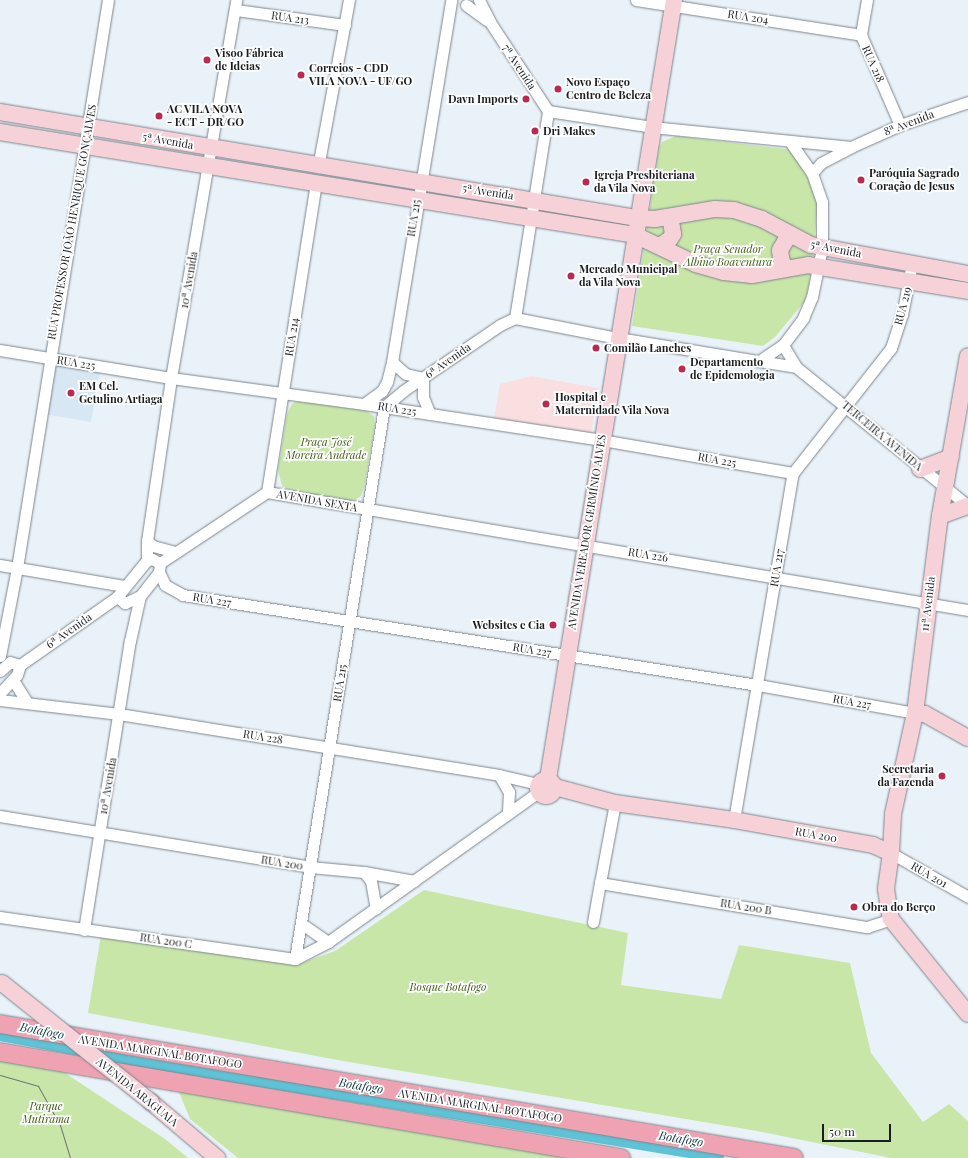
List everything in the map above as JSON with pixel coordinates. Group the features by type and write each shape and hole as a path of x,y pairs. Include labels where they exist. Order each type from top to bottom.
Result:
{"main road":[{"name":"AVENIDA VEREADOR GERMÍNIO ALVES","path":"545,786 673,3"},
{"name":"5ª Avenida","path":"0,112 211,148 417,200 635,235 696,264 724,272 752,274 786,267 818,266 968,291"},
{"name":"5ª Avenida","path":"0,132 281,177 317,174 420,181 534,199 637,218 667,217 695,210 734,210 762,219 791,236 822,248 968,274"},
{"path":"660,246 670,240 673,234 671,222 667,217"},
{"path":"786,267 780,257 780,250 786,240 791,236"},
{"name":"11ª Avenida","path":"891,853 893,814 915,713 940,516 951,457 964,410 968,356"},
{"path":"920,469 951,457"},
{"path":"940,516 968,506"},
{"path":"915,713 925,714 968,738"},
{"name":"RUA 200","path":"545,786 615,803 734,820 873,845 891,853"},
{"path":"891,853 886,889 891,919 968,1014"},
{"name":"AVENIDA ARAGUAIA","path":"1,986 146,1105 217,1158"},
{"name":"AVENIDA MARGINAL BOTAFOGO","path":"0,1024 794,1158"},
{"path":"1,1052 621,1158"},
{"name":"AVENIDA ARAGUAIA","path":"146,1105 201,1158"}],"street":[{"name":"RUA PROFESSOR JOÃO HENRIQUE GONÇALVES","path":"0,656 17,568 49,358 86,146 108,0"},
{"name":"RUA 214","path":"267,492 282,406 317,174 345,25 348,0"},
{"name":"RUA 215","path":"364,404 382,391 387,382 392,362 450,0"},
{"name":"7ª Avenida","path":"479,0 490,22 548,111"},
{"name":"RUA 204","path":"636,0 673,3 861,35"},
{"name":"RUA 218","path":"867,0 861,35 900,125"},
{"path":"447,21 464,2"},
{"name":"7ª Avenida","path":"464,2 490,22"},
{"name":"RUA 213","path":"236,5 345,25"},
{"name":"10ª Avenida","path":"147,560 147,541 172,378 236,5"},
{"name":"8ª Avenida","path":"812,173 821,164 850,148 900,125 968,102"},
{"path":"515,318 548,111 652,127 850,148"},
{"path":"759,361 782,345 803,318 812,297 822,248 822,202 812,173 790,141"},
{"name":"RUA 219","path":"891,348 902,315 912,263"},
{"name":"TERCEIRA AVENIDA","path":"515,318 618,338 796,367"},
{"name":"6ª Avenida","path":"384,407 500,325 515,318"},
{"name":"TERCEIRA AVENIDA","path":"782,345 796,367 846,405 920,469 968,506"},
{"name":"RUA 217","path":"734,820 793,473 891,348"},
{"name":"RUA 225","path":"0,350 172,378 364,404 602,440 793,473"},
{"path":"392,362 406,374 423,378 423,397 430,414"},
{"path":"282,406 297,396"},
{"name":"RUA 215","path":"295,959 302,924 384,407"},
{"name":"6ª Avenida","path":"0,671 10,662 20,665 121,600 140,596 160,568 176,552 267,492"},
{"name":"AVENIDA SEXTA","path":"267,492 368,510"},
{"path":"354,508 370,498"},
{"name":"RUA 226","path":"368,510 775,576 968,610"},
{"path":"147,541 153,546 176,552"},
{"path":"147,560 152,559 160,568"},
{"name":"6ª Avenida","path":"121,600 124,586 137,576 147,560"},
{"path":"0,565 124,586"},
{"name":"RUA 227","path":"160,568 165,585 183,595 758,685 915,713"},
{"name":"10ª Avenida","path":"84,930 130,641 140,596"},
{"name":"10ª Avenida","path":"121,600 129,617 130,641"},
{"path":"0,693 13,680 20,665"},
{"path":"13,680 26,701"},
{"name":"RUA 228","path":"0,700 26,701 119,714 499,775 545,786"},
{"path":"499,775 509,792 508,812"},
{"path":"295,959 328,942 376,909 545,786"},
{"path":"593,922 615,803"},
{"name":"RUA 200","path":"0,816 310,867 364,872 414,880"},
{"name":"RUA 201","path":"891,853 968,897"},
{"path":"364,872 371,881 376,909"},
{"name":"RUA 200 B","path":"600,883 867,927 891,919"},
{"name":"RUA 200 C","path":"0,917 295,959"},
{"path":"302,924 328,942"}],"shaded area":[{"name":"EM Cel. Getulino Artiaga","path":"59,365 100,371 91,422 44,414 51,370"},
{"name":"Hospital e Maternidade Vila Nova","path":"531,376 599,388 591,434 494,419 500,384"}],"green space":[{"name":"Praça Senador Albino Boaventura","path":"676,136 794,150 803,162 818,205 809,285 805,301 775,337 763,346 632,326 659,148 662,142"},
{"name":"Praça José Moreira Andrade","path":"300,400 363,409 374,416 375,424 364,488 361,496 355,500 346,501 289,491 282,486 278,470 287,414 292,404"},
{"name":"Bosque Botafogo","path":"424,890 628,933 621,985 721,999 739,945 850,963 871,1053 923,1122 949,1104 968,1121 968,1158 891,1158 757,1131 343,1061 88,1013 101,935 296,965 335,951"},
{"name":"Parque Mutirama","path":"0,1053 62,1071 165,1139 188,1158 0,1158"},
{"path":"174,1080 437,1119 635,1158 238,1158 190,1119"}],"waterway":[{"name":"Botafogo","path":"0,1036 132,1061 719,1158"}],"tram line":[{"path":"0,1075 38,1086 60,1125 70,1158"}],"place":[{"name":"Visoo Fábrica de Ideias","path":"207,60"},
{"name":"Correios - CDD VILA NOVA - UF/GO","path":"301,75"},
{"name":"Novo Espaço Centro de Beleza","path":"558,89"},
{"name":"Davn Imports","path":"526,99"},
{"name":"AC VILA NOVA - ECT - DR/GO","path":"159,116"},
{"name":"Dri Makes","path":"535,131"},
{"name":"Paróquia Sagrado Coração de Jesus","path":"861,180"},
{"name":"Igreja Presbiteriana da Vila Nova","path":"586,182"},
{"name":"Mercado Municipal da Vila Nova","path":"571,276"},
{"name":"Comilão Lanches","path":"596,348"},
{"name":"Departamento de Epidemologia","path":"682,369"},
{"name":"EM Cel. Getulino Artiaga","path":"71,393"},
{"name":"Hospital e Maternidade Vila Nova","path":"546,404"},
{"name":"Websites e Cia","path":"553,625"},
{"name":"Secretaria da Fazenda","path":"942,776"},
{"name":"Obra do Berço","path":"854,907"}]}
